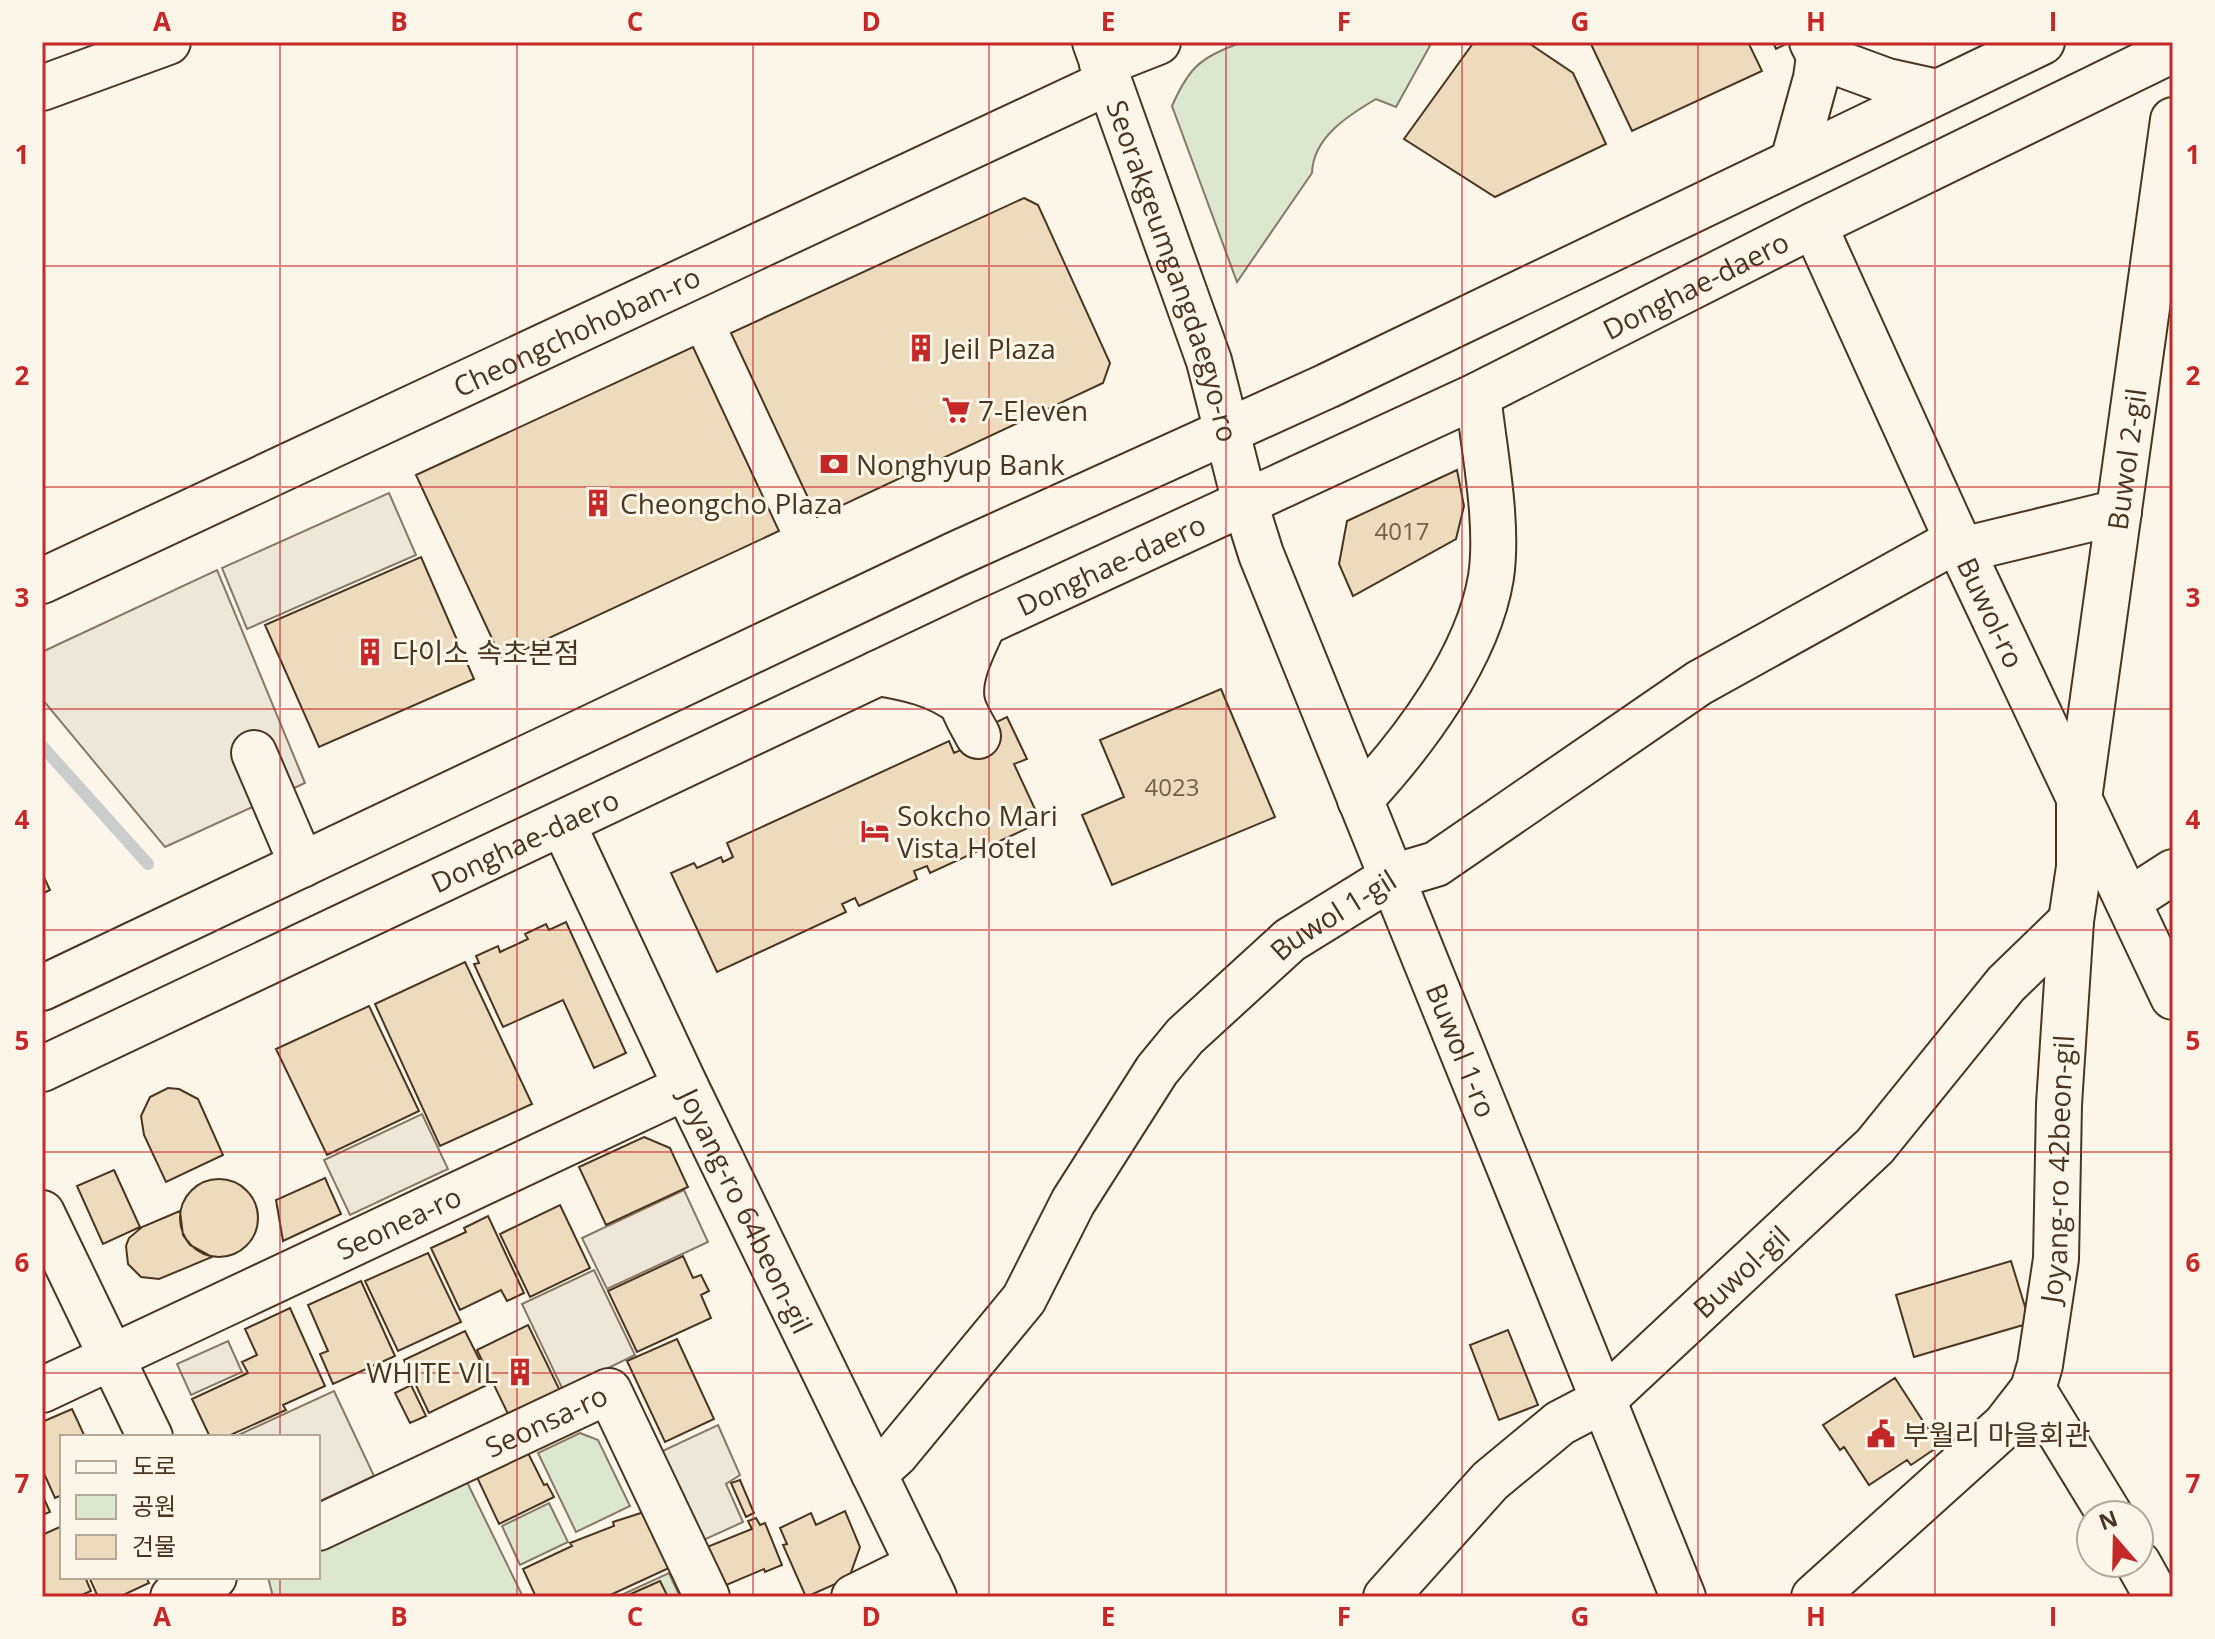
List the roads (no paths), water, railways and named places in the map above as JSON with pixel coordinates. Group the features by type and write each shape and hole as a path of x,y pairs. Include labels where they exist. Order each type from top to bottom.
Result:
{"street":[{"path":"42,88 168,42"},
{"name":"Cheongchohoban-ro","path":"42,581 1102,63 1158,42"},
{"path":"42,988 956,554 1327,386 2042,42"},
{"path":"1793,161 1816,49 1887,81 1937,92"},
{"name":"Donghae-daero","path":"42,1069 984,623 1478,395 1814,225 2173,50"},
{"name":"Seorakgeumgangdaegyo-ro","path":"1102,63 1209,361 1245,503"},
{"name":"Buwol 2-gil","path":"2079,799 2173,120"},
{"name":"Buwol-ro","path":"1814,225 1960,545 2173,997"},
{"path":"1360,800 1397,761 1434,706 1474,633 1484,606 1491,575 1492,522 1478,395"},
{"name":"Buwol 1-ro","path":"1245,503 1261,554 1683,1597"},
{"name":"Buwol 1-gil","path":"874,1474 896,1454 1024,1299 1073,1202 1157,1070 1178,1044 1290,940 1392,877 1436,864 1699,683 1960,545 2119,512"},
{"path":"878,673 913,678 939,688 970,719 966,664 984,623"},
{"path":"254,753 302,865"},
{"name":"Joyang-ro 42beon-gil","path":"2033,1389 2040,1365 2056,1259 2059,1104 2071,921 2079,867 2079,799"},
{"name":"Joyang-ro 64beon-gil","path":"563,824 686,1087 926,1581"},
{"path":"2128,901 2173,872"},
{"name":"Buwol-gil","path":"1386,1597 1490,1481 1560,1423 1602,1401 1875,1146 2006,984 2071,921"},
{"name":"Seonea-ro","path":"42,1390 686,1087"},
{"path":"42,1213 149,1435"},
{"path":"1814,1597 2005,1425 2033,1389 2100,1499"},
{"name":"Seonsa-ro","path":"320,1527 609,1391 707,1597"},
{"path":"173,1597 212,1579"},
{"path":"217,1579 227,1597"},
{"path":"2147,1579 2157,1597"},
{"path":"854,1597 926,1581"}],"waterway":[{"path":"42,746 148,864"}],"place":[{"name":"Jeil Plaza","path":"921,348"},
{"name":"7-Eleven","path":"956,410"},
{"name":"Nonghyup Bank","path":"834,464"},
{"name":"Cheongcho Plaza","path":"598,503"},
{"name":"다이소 속초본점","path":"370,652"},
{"name":"Sokcho Mari Vista Hotel","path":"875,831"},
{"name":"WHITE VIL","path":"520,1372"},
{"name":"부월리 마을회관","path":"1881,1434"}]}
